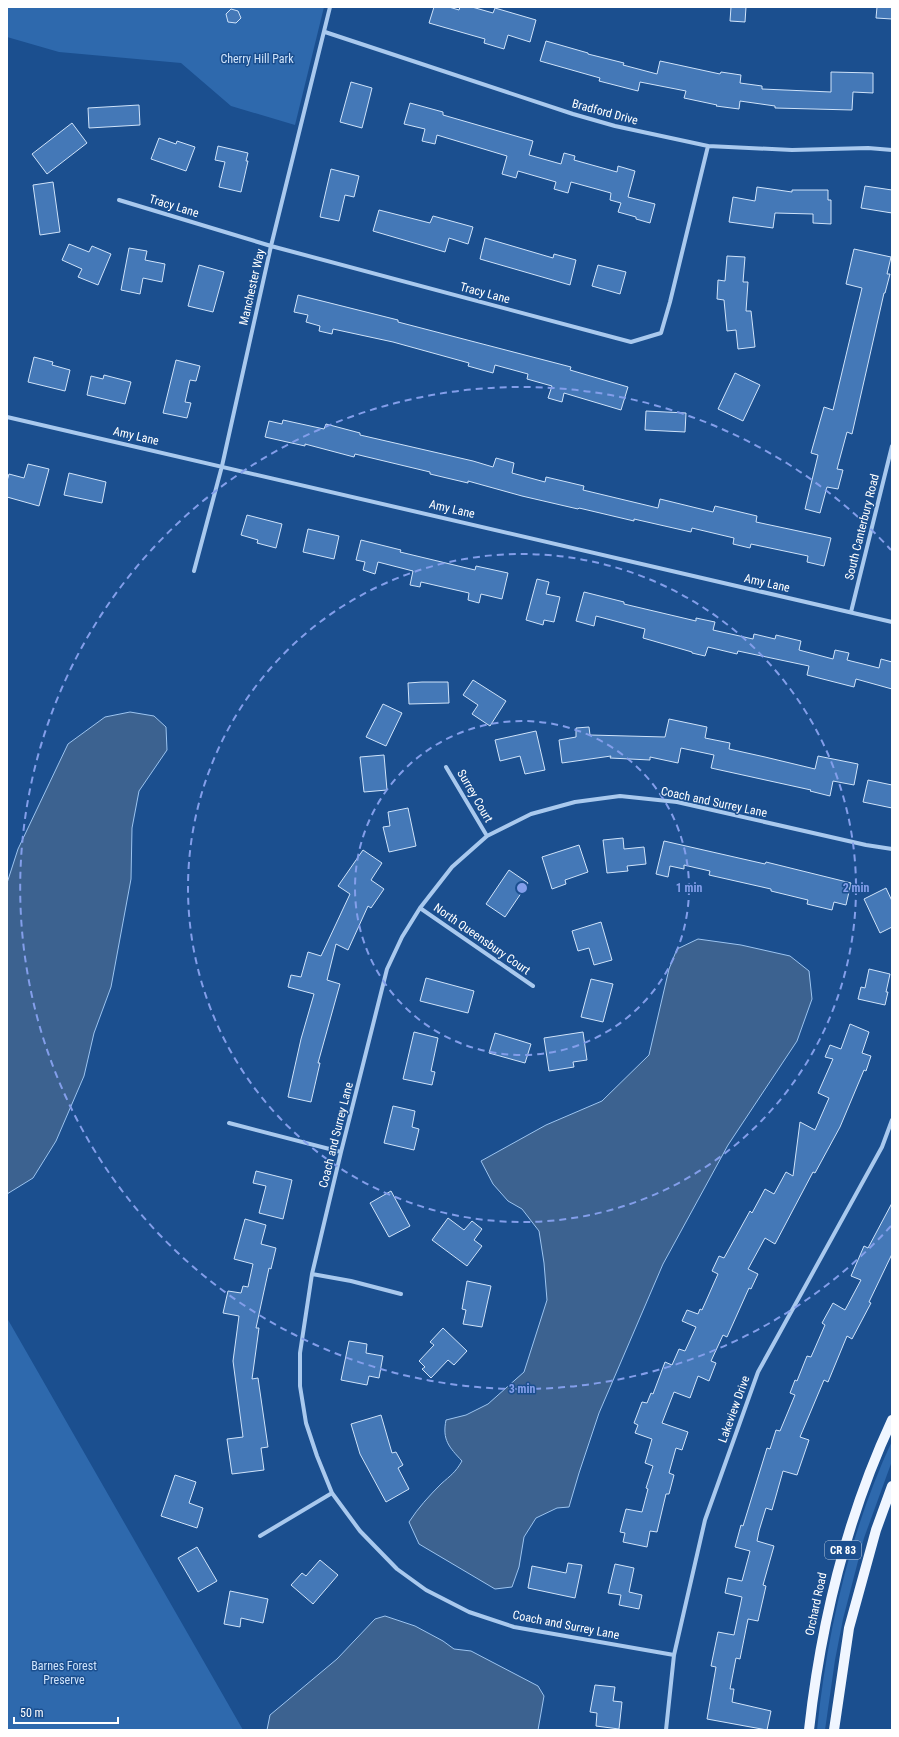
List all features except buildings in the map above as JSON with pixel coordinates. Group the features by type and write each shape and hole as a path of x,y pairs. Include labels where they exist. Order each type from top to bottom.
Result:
{"main road":[{"name":"Orchard Road","path":"809,1730 817,1662 837,1570 858,1504 892,1420"},
{"name":"CR 83","path":"834,1730 849,1628 870,1551 892,1486"}],"street":[{"name":"Manchester Way","path":"194,571 222,466 271,246 330,7"},
{"name":"Bradford Drive","path":"325,32 580,116 615,126 708,146 792,150 868,148 892,150"},
{"name":"Tracy Lane","path":"119,200 271,246 631,342 661,333 708,146"},
{"name":"Amy Lane","path":"7,417 892,622"},
{"name":"South Canterbury Road","path":"851,612 892,446"},
{"name":"Surrey Court","path":"446,767 487,836"},
{"name":"Coach and Surrey Lane","path":"674,1655 514,1627 469,1612 426,1590 397,1568 360,1531 332,1493 306,1423 300,1386 300,1353 312,1274 387,969 402,937 420,908 452,867 487,836 532,814 575,802 620,796 676,802 866,845 892,849"},
{"name":"North Queensbury Court","path":"420,908 533,986"},
{"name":"Lakeview Drive","path":"666,1730 674,1655 705,1520 758,1372 882,1147 892,1120"},
{"path":"229,1123 341,1152"},
{"path":"312,1274 352,1281 401,1294"},
{"path":"260,1536 332,1493"}],"green space":[{"name":"Cherry Hill Park","path":"7,7 324,7 295,125 231,106 181,63 59,52 7,37"},
{"name":"Barnes Forest Preserve","path":"7,1318 243,1730 7,1730"},
{"path":"892,1441 892,1461 864,1538 843,1619 835,1660 825,1730 817,1730 827,1656 842,1582 864,1510"}],"shaded area":[{"path":"130,712 154,716 166,727 167,750 139,791 132,828 131,879 111,987 94,1033 84,1076 56,1141 33,1178 7,1194 7,883 18,849 68,744 105,717"},
{"path":"698,939 741,945 790,956 809,971 812,999 797,1041 728,1145 663,1264 599,1413 569,1507 557,1508 536,1518 524,1537 519,1567 512,1587 495,1589 419,1544 409,1522 424,1502 455,1471 462,1461 453,1452 446,1438 446,1420 466,1415 488,1404 524,1372 547,1300 544,1263 539,1231 522,1209 508,1201 493,1184 481,1161 546,1125 602,1101 649,1055 669,969 677,949"},
{"path":"385,1616 415,1626 443,1641 454,1649 471,1651 538,1686 544,1696 538,1730 267,1730 270,1715 337,1659 375,1619"}]}
